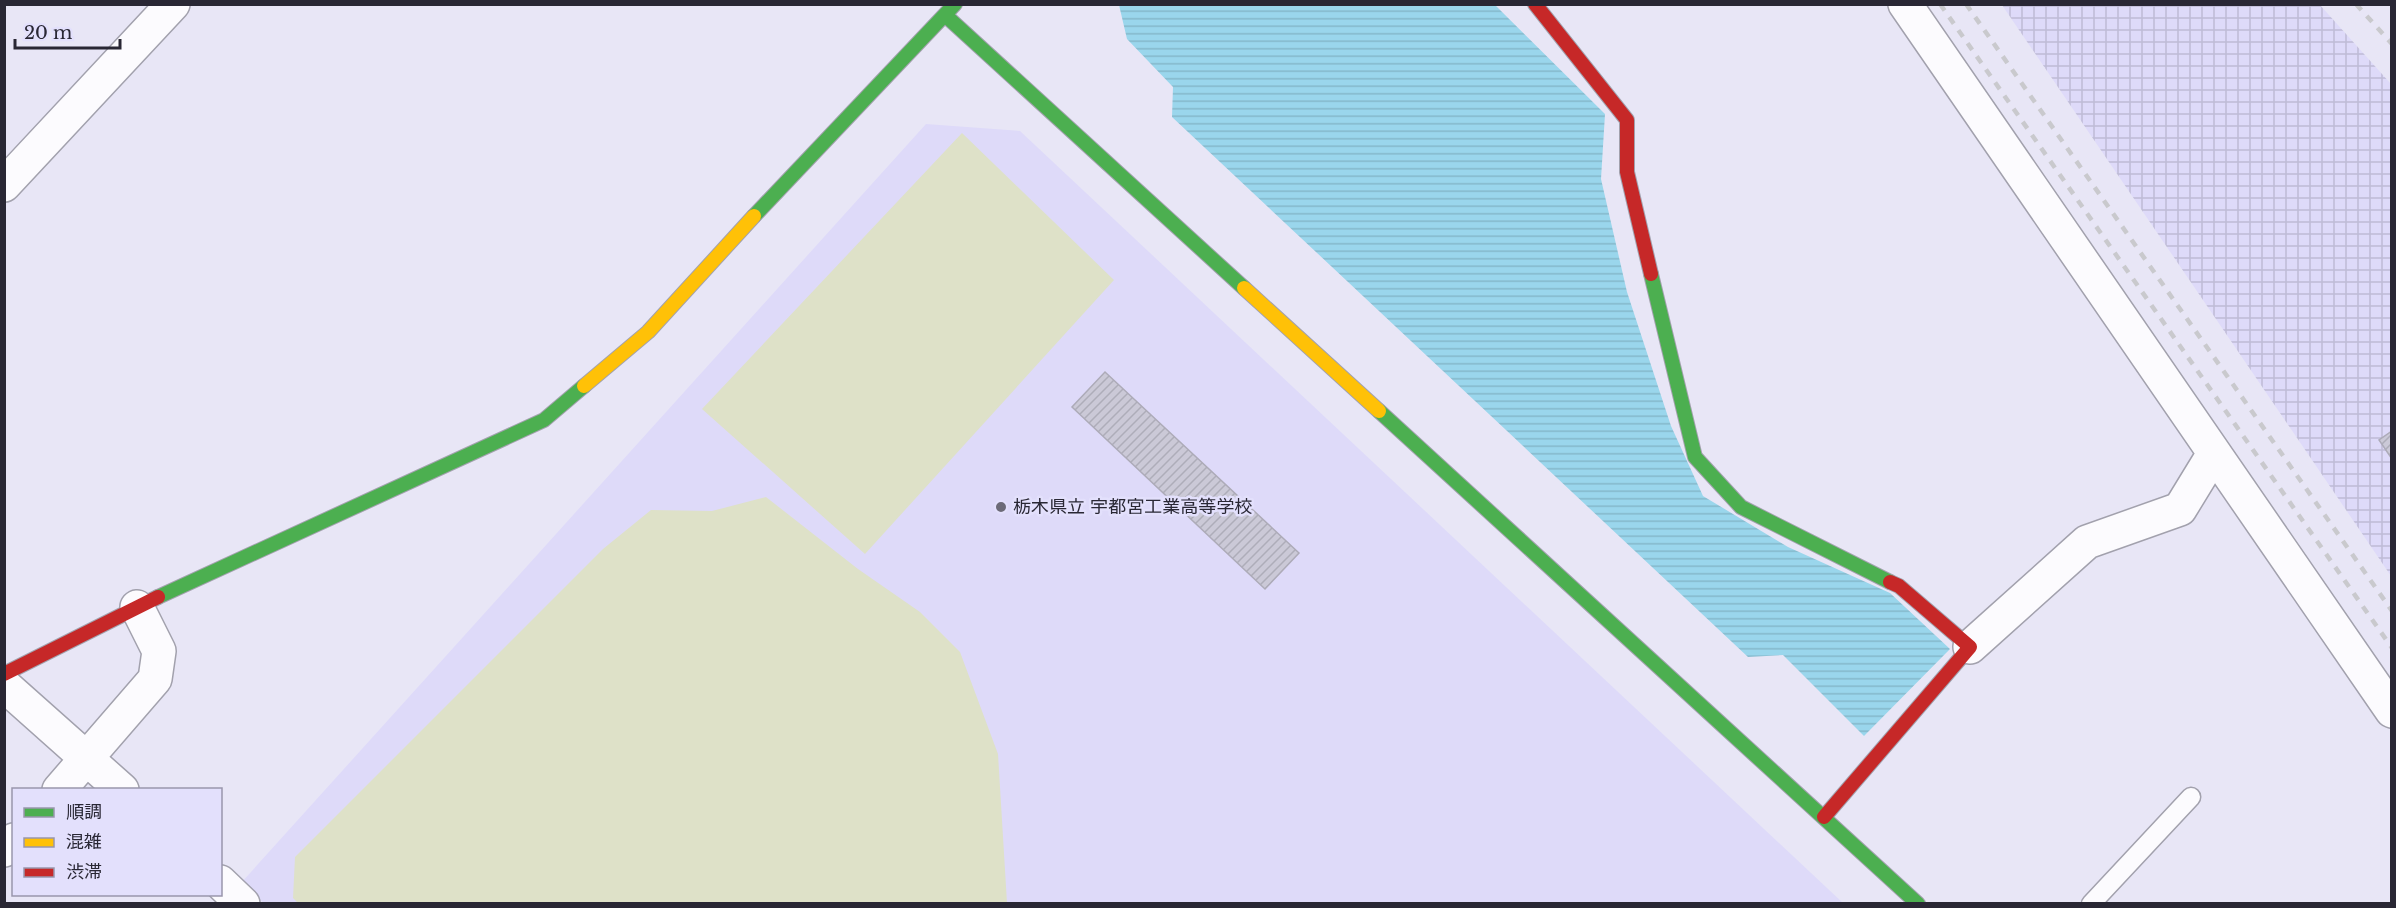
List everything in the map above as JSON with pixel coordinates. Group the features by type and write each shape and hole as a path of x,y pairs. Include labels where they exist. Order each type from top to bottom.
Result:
{"street":[{"path":"4,185 173,4"},
{"path":"1535,4 1627,120 1627,172 1695,458 1741,507 1899,586 1970,647"},
{"path":"1905,4 2391,711"},
{"path":"4,674 136,607 544,420 648,332 945,8 1918,903"},
{"path":"1824,817 1970,647 2087,542 2180,509 2213,455"},
{"path":"60,788 155,679 159,651 136,607"},
{"path":"4,685 121,788"},
{"path":"222,884 243,903"}],"lane":[{"path":"2091,903 2191,796"}],"shaded area":[{"path":"2002,5 2320,5 2391,84 2391,576"},
{"name":"栃木県立 宇都宮工業高等学校","path":"926,124 1020,131 1843,903 265,904 241,883"}],"green space":[{"path":"962,133 1114,280 865,554 702,409"},
{"path":"766,497 858,569 920,612 960,652 998,754 1007,903 299,904 293,898 295,857 603,549 651,510 712,511"}],"water":[{"path":"1119,5 1495,5 1605,114 1601,179 1627,292 1671,426 1703,496 1788,547 1890,593 1950,649 1864,736 1783,655 1748,657 1172,117 1173,87 1127,39"}],"building":[{"path":"1105,372 1299,553 1265,589 1072,407"},
{"path":"2392,431 2392,459 2379,440"}],"railway":[{"path":"1940,4 2392,648"},
{"path":"1966,4 2392,611"},
{"path":"2356,4 2392,44"}],"traffic: fast":[{"path":"754,216 955,4"},
{"path":"945,15 1244,288"},
{"path":"1651,274 1695,457 1741,507 1890,582"},
{"path":"158,597 544,420 584,386"},
{"path":"1379,411 1918,904"}],"traffic: slow":[{"path":"584,386 648,332 754,216"},
{"path":"1244,288 1379,411"}],"traffic: jam":[{"path":"1535,4 1627,120 1627,172 1651,274"},
{"path":"1824,817 1970,647 1899,586 1890,582"},
{"path":"4,674 158,597"}],"place":[{"name":"栃木県立 宇都宮工業高等学校","path":"1001,507"}]}
